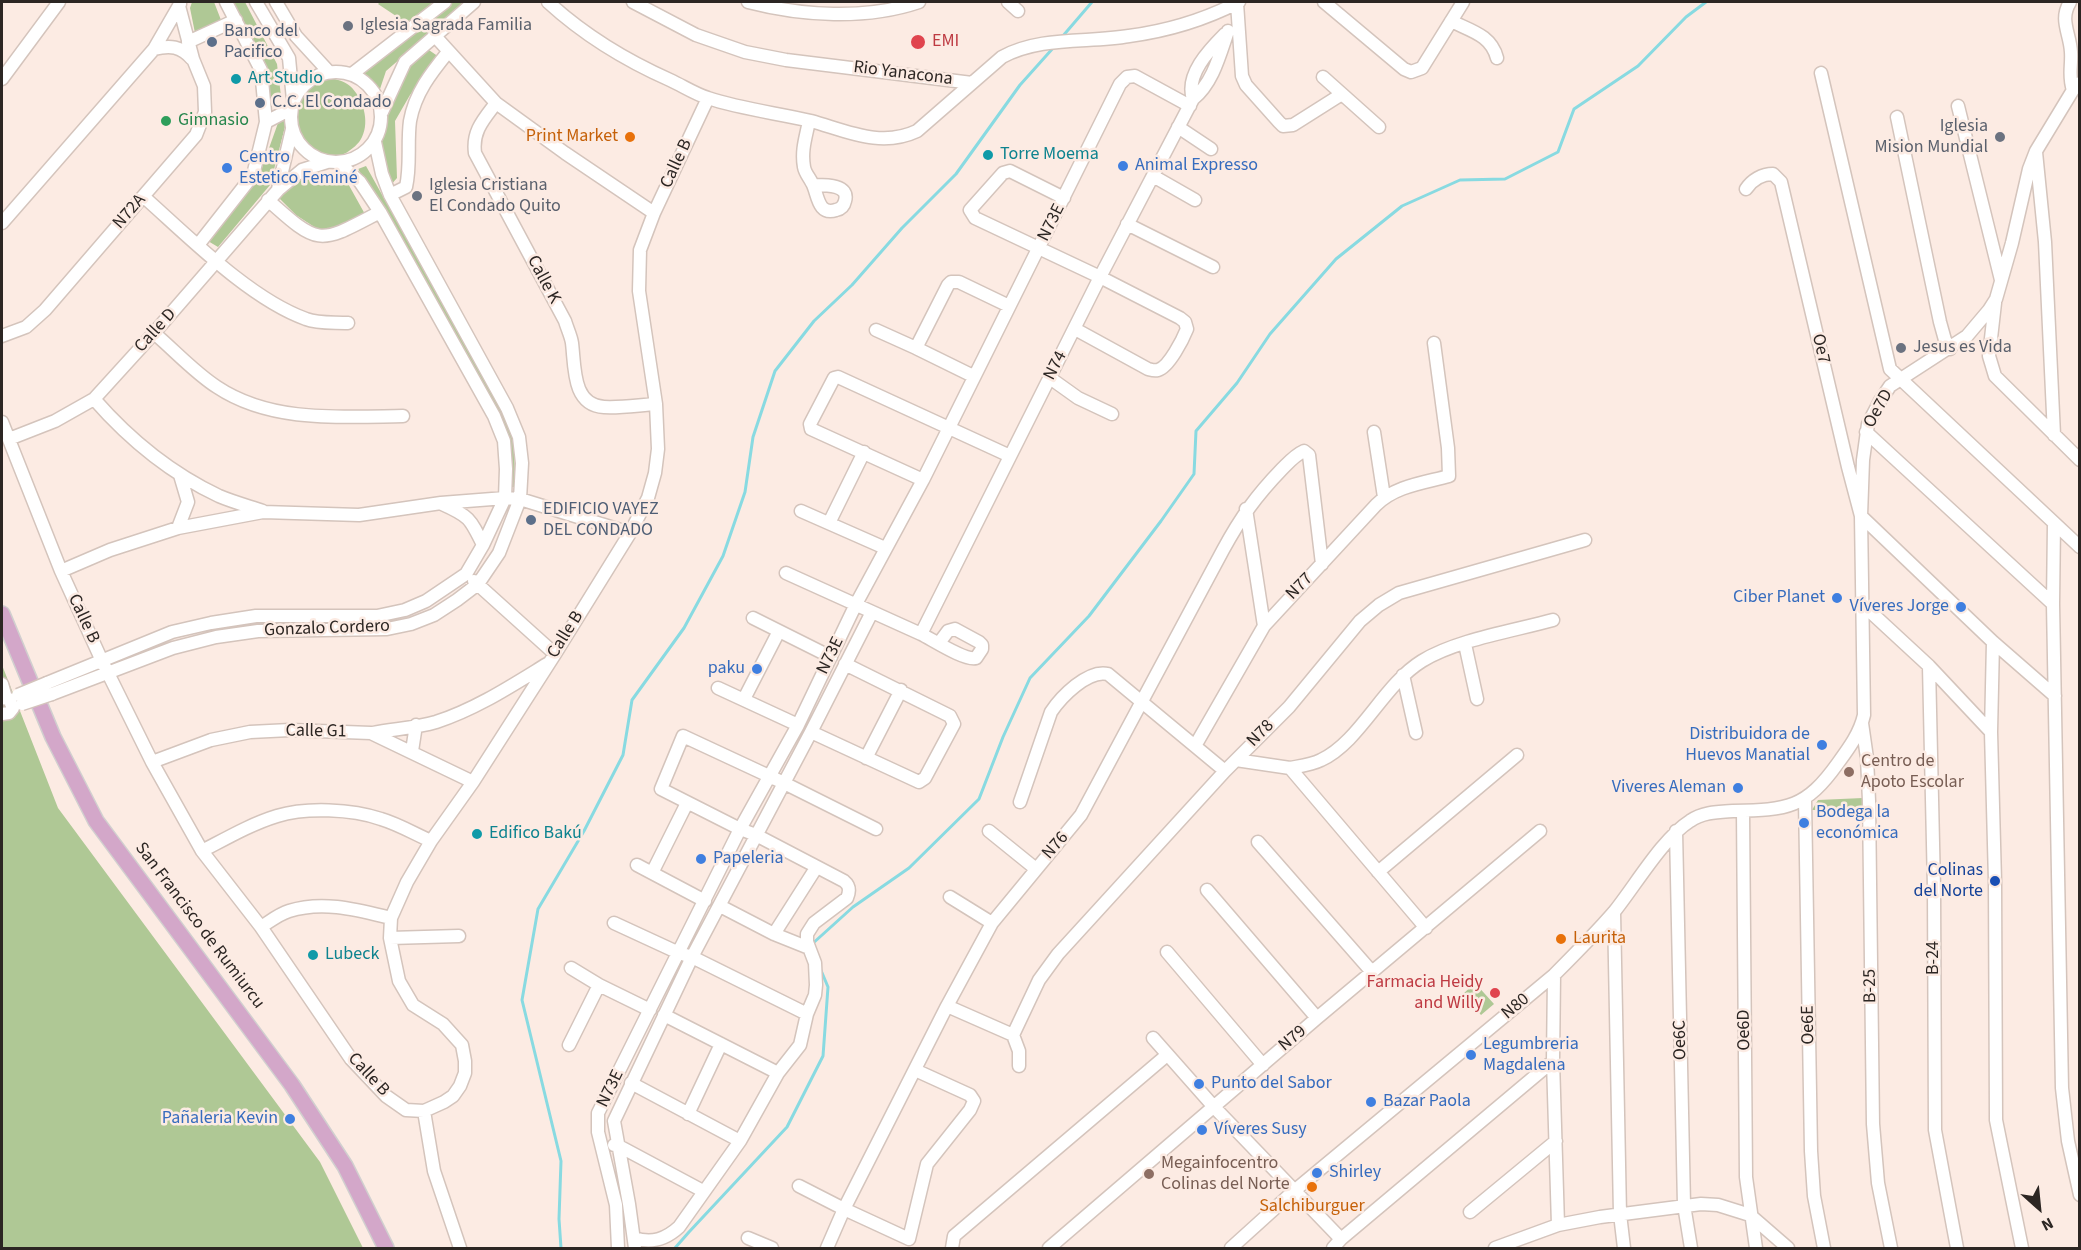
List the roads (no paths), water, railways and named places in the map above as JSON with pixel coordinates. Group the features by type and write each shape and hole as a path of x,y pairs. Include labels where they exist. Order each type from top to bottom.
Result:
{"main road":[{"name":"San Francisco de Rumiurcu","path":"2,614 53,737 96,821 292,1085 345,1166 387,1248"}],"street":[{"path":"2,79 59,2"},
{"path":"198,245 252,175 266,122 261,70 226,2"},
{"path":"256,2 289,58 292,105 292,129 299,144 311,156 333,162 353,159 365,152 375,142 381,128 382,112 378,98 369,85 352,74 339,71 329,72 309,80 300,89 292,105 266,122"},
{"path":"276,2 296,36 329,72"},
{"path":"352,74 445,2"},
{"path":"382,112 405,62 474,2"},
{"path":"548,2 572,24 633,63 708,98 869,137 895,139 904,137 923,126 972,83"},
{"name":"Rio Yanacona","path":"633,2 696,35 745,52 786,60 972,83 1002,57 1023,48 1041,44 1130,36 1181,25 1238,2"},
{"path":"748,2 781,8 900,8 920,2"},
{"path":"1008,2 1018,11"},
{"path":"1238,2 1242,76 1246,85 1283,126 1293,125 1342,94"},
{"path":"1324,2 1404,69 1415,72 1422,68 1463,2"},
{"path":"2054,435 2046,242 2036,151 2076,86 2069,77 2072,54 2065,21 2065,10 2070,2"},
{"path":"2,224 154,49 180,4"},
{"name":"N72A","path":"2,336 26,327 45,310 196,135 205,112 204,87 188,42 180,4"},
{"path":"188,42 236,20"},
{"path":"1191,103 1190,88 1196,72 1212,48 1238,20"},
{"path":"1451,21 1487,40 1493,45 1497,58"},
{"path":"275,33 290,25"},
{"path":"434,35 496,103 654,213"},
{"path":"154,49 166,46 175,47 184,50 193,59"},
{"path":"390,195 406,187 410,168 410,123 415,102 424,83 448,52"},
{"path":"1821,73 1887,362 1894,374 2079,547"},
{"name":"N73E","path":"618,1248 616,1205 598,1132 598,1113 740,829 798,725 856,604 949,427 1120,84 1127,77 1135,76 1191,103"},
{"path":"1323,77 1380,127"},
{"name":"Calle B","path":"2,422 61,571 102,661 152,762 202,851 261,927 351,1059 386,1096 406,1110 424,1111 444,1102 453,1096 465,1073 462,1044 443,1024 413,1005 399,981 390,938 391,918 407,882 431,841 473,782 553,658 630,533 648,498 658,449 656,404 639,291 640,250 654,213 708,98"},
{"name":"Calle K","path":"496,103 478,127 475,135 475,153 565,321 572,340 580,393 593,405 603,407 656,404"},
{"name":"N74","path":"921,634 1100,277 1191,103"},
{"path":"1958,106 2001,281"},
{"path":"1897,117 1942,331 1950,348"},
{"path":"809,121 802,158 807,177 813,185"},
{"path":"1178,128 1211,149"},
{"name":"Calle D","path":"278,189 292,129"},
{"name":"Gonzalo Cordero","path":"2,684 10,702 49,688 109,673 173,648 216,637 258,631 387,629 411,624 434,615 478,584 499,553 520,499 522,463 519,437 507,408 390,195 382,174 375,142"},
{"name":"Oe7D","path":"1862,723 1864,715 1861,516 1866,432 1880,401 1890,386 1967,336 1996,299 2029,169 2036,151"},
{"name":"Gonzalo Cordero","path":"49,688 102,661 172,632 211,623 256,616 377,616 405,610 426,602 466,574 483,545 505,498 504,441 494,416 380,212 360,182 333,162"},
{"name":"Calle D","path":"9,439 55,421 94,399 278,189 302,170 333,162"},
{"path":"1064,198 1012,172 1006,172 971,208 971,213 975,218 1180,318 1185,322 1187,329 1171,358 1156,371 1075,328"},
{"name":"Oe7","path":"1746,189 1754,180 1767,174 1773,174 1781,182 1861,516"},
{"path":"1153,176 1195,200"},
{"path":"144,197 217,261 266,299 308,320 348,323"},
{"path":"268,200 311,235 323,237 337,234 380,212"},
{"path":"1127,224 1213,267"},
{"path":"916,348 951,282 959,282 1009,306"},
{"path":"1996,299 1989,356 1995,376 2079,460"},
{"path":"876,330 973,376"},
{"path":"154,333 216,387 256,407 327,418 403,416"},
{"name":"N77","path":"1195,746 1264,626 1384,497 1400,489 1449,476 1448,448 1434,343"},
{"path":"922,480 811,429 810,424 832,379 838,377 1010,456"},
{"path":"1050,378 1078,398 1112,414"},
{"path":"94,399 115,423 148,452 180,475 219,496 263,512"},
{"path":"1374,432 1384,497"},
{"path":"1866,432 2053,604"},
{"name":"N76","path":"826,1248 947,1006 992,923 1081,815 1246,509 1300,452 1306,451 1309,455 1322,564"},
{"path":"829,523 864,452"},
{"path":"178,528 188,502 180,475"},
{"path":"61,571 110,550 178,528 263,512 359,515 441,503 505,498 520,499 630,533"},
{"path":"441,503 465,514 472,521 483,545"},
{"path":"1246,509 1264,626"},
{"path":"801,512 885,548"},
{"path":"1861,516 1993,642 2055,696"},
{"path":"2054,523 2053,604 2062,1088 2068,1141 2079,1195"},
{"name":"N78","path":"1013,1035 1047,968 1225,771 1289,707 1360,621 1379,604 1399,593 1585,540"},
{"path":"786,573 939,643"},
{"path":"371,733 434,722 464,712 500,693 553,658 466,574"},
{"path":"1863,605 1929,666 1991,732"},
{"name":"N73E","path":"634,1243 614,1121 692,957 872,612"},
{"path":"753,618 831,657"},
{"path":"1236,760 1290,768 1320,760 1342,746 1403,675 1421,662 1439,652 1553,620"},
{"path":"744,699 779,632"},
{"path":"1993,642 1991,732 1995,881 1996,1120 2022,1248"},
{"path":"1465,644 1477,699"},
{"path":"811,732 916,782 925,778 954,724 951,716 845,664"},
{"name":"B-24","path":"1929,666 1934,900 1935,1130 1957,1248"},
{"path":"1020,802 1051,712 1059,700 1097,673 1108,674 1225,771"},
{"path":"1403,675 1416,734"},
{"path":"718,688 798,725"},
{"path":"866,758 901,690"},
{"path":"1804,800 1827,778 1858,733 1862,723"},
{"name":"B-25","path":"1862,723 1867,758 1869,801 1873,1124 1878,1183 1891,1248"},
{"path":"412,751 416,725"},
{"name":"Calle G1","path":"152,762 211,740 250,732 290,730 371,733 473,782"},
{"path":"634,1243 668,1237 679,1227 740,1141 778,1073 800,1045 816,985 815,963 809,948 808,930 847,898 849,893 848,885 756,835 662,789 683,736 771,776 876,829"},
{"path":"1378,872 1517,755"},
{"path":"1290,768 1426,928"},
{"name":"N80","path":"1230,1248 1294,1191 1554,975 1587,943 1614,912 1676,831 1700,816 1713,812 1782,808 1804,800"},
{"name":"Oe6E","path":"1804,800 1811,1151 1814,1196 1824,1248"},
{"path":"652,873 687,802"},
{"path":"202,851 254,824 279,815 303,811 342,811 381,818 431,841"},
{"name":"Oe6D","path":"1743,811 1746,1177 1756,1248"},
{"path":"989,831 1036,869"},
{"name":"N79","path":"1049,1248 1317,1018 1540,831"},
{"name":"Oe6C","path":"1676,831 1684,1205 1691,1248"},
{"path":"1258,842 1372,972"},
{"path":"637,865 705,901"},
{"path":"774,934 816,868"},
{"path":"1208,890 1317,1018"},
{"path":"950,897 992,923"},
{"path":"261,927 288,911 316,906 346,907 391,918"},
{"path":"720,906 774,934 809,948"},
{"path":"1614,912 1620,1214 1624,1248"},
{"path":"614,923 678,953 692,957 807,1014"},
{"path":"390,938 459,936"},
{"path":"1167,952 1263,1065"},
{"path":"570,968 650,1010"},
{"path":"1554,975 1553,1061 1558,1225"},
{"path":"570,1045 599,985"},
{"path":"947,1006 1013,1035 1019,1051 1020,1066"},
{"path":"664,1014 778,1073"},
{"path":"1153,1038 1214,1107 1294,1191 1337,1244 1553,1061"},
{"path":"688,1114 721,1044"},
{"path":"952,1248 954,1236 1167,1055"},
{"path":"799,1186 909,1239 927,1164 970,1110 974,1101 970,1095 915,1070"},
{"path":"631,1083 740,1141"},
{"path":"424,1111 434,1171 460,1248"},
{"path":"1470,1212 1556,1141"},
{"path":"602,1148 617,1145 703,1191"},
{"path":"1495,1248 1558,1225 1684,1205 1718,1205 1750,1215 1788,1248"},
{"path":"748,1238 772,1248"}],"waterway":[{"path":"1062,37 1092,2"},
{"path":"811,945 853,907 909,868 979,799 1003,737 1030,678 1089,616 1161,521 1194,474 1196,431 1237,383 1270,334 1336,259 1402,206 1460,180 1505,179 1558,152 1574,109 1638,66 1686,17 1706,2"},
{"path":"561,1248 559,1219 561,1161 522,1000 538,909 584,831 623,755 632,700 684,628 723,556 745,492 753,437 775,371 814,321 852,285 902,228 956,174 1020,85 1054,47"},
{"path":"675,1248 787,1127 823,1056 828,987 820,968"}],"place":[{"name":"Iglesia Sagrada Familia","path":"348,26"},
{"name":"Banco del Pacifico","path":"212,42"},
{"name":"EMI","path":"918,42"},
{"name":"Art Studio","path":"236,79"},
{"name":"C.C. El Condado","path":"260,103"},
{"name":"Gimnasio","path":"166,121"},
{"name":"Print Market","path":"630,137"},
{"name":"Iglesia Mision Mundial","path":"2000,137"},
{"name":"Torre Moema","path":"988,155"},
{"name":"Animal Expresso","path":"1123,166"},
{"name":"Centro Estetico Feminé","path":"227,168"},
{"name":"Iglesia Cristiana El Condado Quito","path":"417,196"},
{"name":"Jesus es Vida","path":"1901,348"},
{"name":"EDIFICIO VAYEZ DEL CONDADO","path":"531,520"},
{"name":"Ciber Planet","path":"1837,598"},
{"name":"Víveres Jorge","path":"1961,607"},
{"name":"paku","path":"757,669"},
{"name":"Distribuidora de Huevos Manatial","path":"1822,745"},
{"name":"Centro de Apoto Escolar","path":"1849,772"},
{"name":"Viveres Aleman","path":"1738,788"},
{"name":"Bodega la económica","path":"1804,823"},
{"name":"Edifico Bakú","path":"477,834"},
{"name":"Papeleria","path":"701,859"},
{"name":"Colinas del Norte","path":"1995,881"},
{"name":"Laurita","path":"1561,939"},
{"name":"Lubeck","path":"313,955"},
{"name":"Farmacia Heidy and Willy","path":"1495,993"},
{"name":"Legumbreria Magdalena","path":"1471,1055"},
{"name":"Punto del Sabor","path":"1199,1084"},
{"name":"Bazar Paola","path":"1371,1102"},
{"name":"Pañaleria Kevin","path":"290,1119"},
{"name":"Víveres Susy","path":"1202,1130"},
{"name":"Shirley","path":"1317,1173"},
{"name":"Megainfocentro Colinas del Norte","path":"1149,1174"},
{"name":"Salchiburguer","path":"1312,1187"}]}
